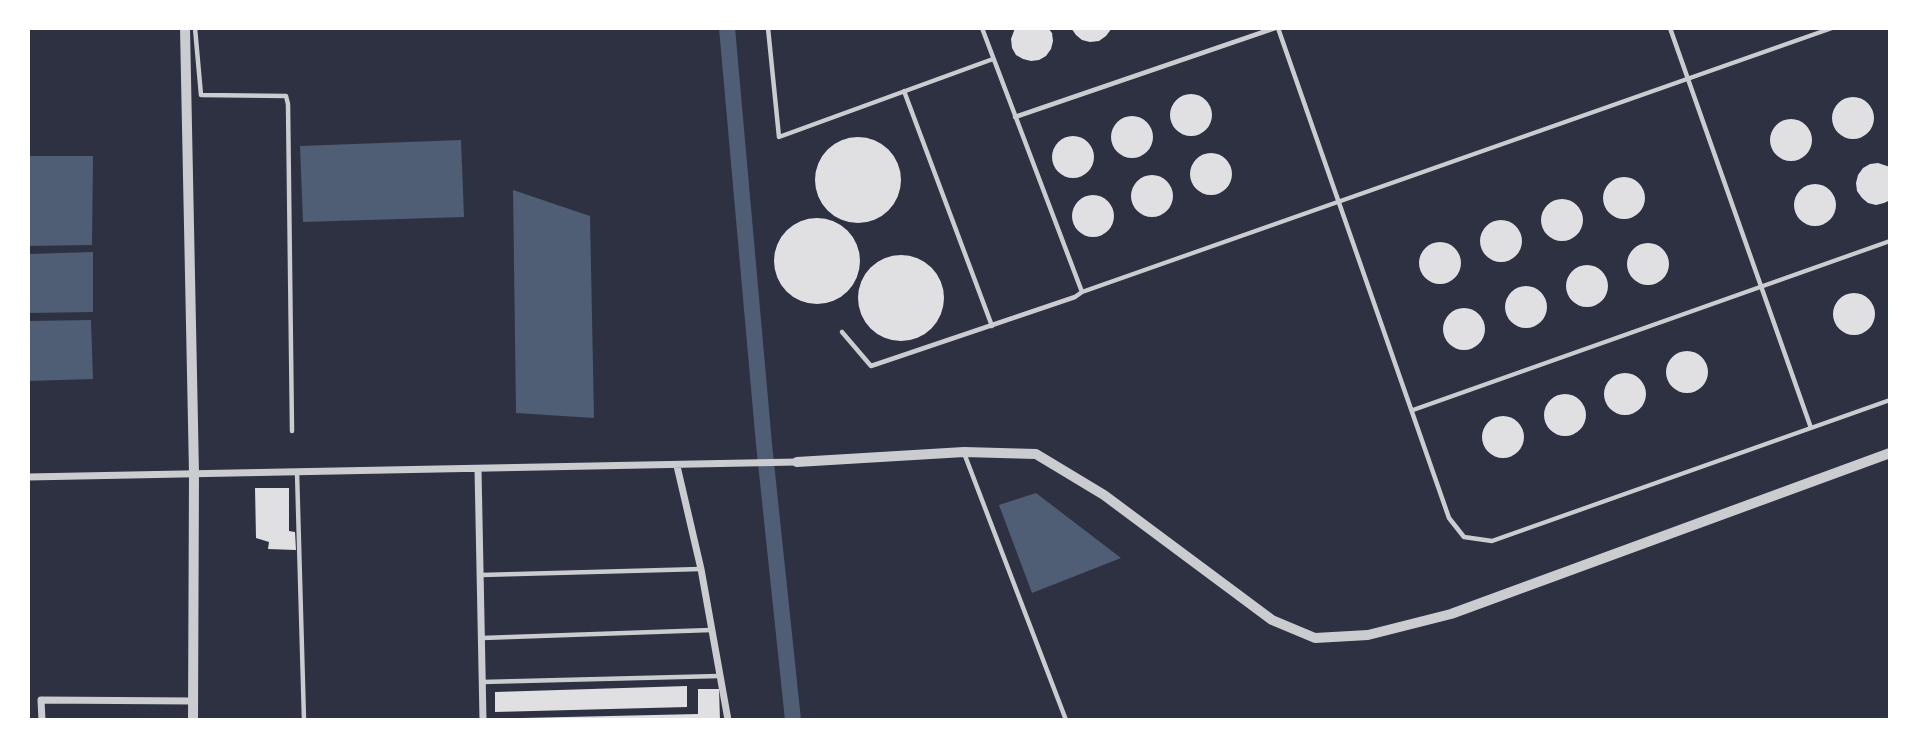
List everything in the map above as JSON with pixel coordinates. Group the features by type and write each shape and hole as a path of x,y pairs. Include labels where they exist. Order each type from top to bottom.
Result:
{"street":[{"path":"185,28 194,473 193,720"},
{"path":"28,477 677,466 964,452 1036,454 1104,495 1272,620 1315,638 1368,635 1451,614 1890,453"},
{"path":"677,466 701,569 729,720"},
{"path":"478,469 483,720"},
{"path":"42,720 41,700 193,701"}],"lane":[{"path":"195,28 201,95 286,96 288,104 292,430"},
{"path":"768,28 779,137 993,58"},
{"path":"982,28 1082,292"},
{"path":"1015,117 1276,28 1450,519 1464,537 1492,541 1890,400"},
{"path":"1670,28 1811,428"},
{"path":"842,332 871,366 1075,297 1082,292 1832,28"},
{"path":"904,91 992,326"},
{"path":"1412,411 1890,241"},
{"path":"964,452 1066,720"},
{"path":"297,472 304,720"},
{"path":"480,575 701,569"},
{"path":"481,638 712,630"},
{"path":"482,682 720,676"}],"water":[{"path":"461,140 464,217 303,222 300,146"},
{"path":"28,156 93,156 92,245 28,246"},
{"path":"513,190 590,216 594,418 516,413"},
{"path":"93,252 93,312 28,313 28,254"},
{"path":"91,320 93,379 28,381 28,321"},
{"path":"1036,493 1121,558 1032,593 999,505"}],"building":[{"path":"1015,28 1048,28 1053,41 1046,56 1031,61 1016,55 1011,39"},
{"path":"1071,28 1112,28 1099,41 1090,42 1082,40"},
{"path":"1191,94 1206,100 1212,115 1206,130 1191,136 1176,130 1170,115 1176,100"},
{"path":"1853,97 1868,103 1874,118 1868,133 1853,139 1838,133 1832,118 1838,103"},
{"path":"1132,116 1147,122 1153,137 1147,152 1132,158 1117,152 1111,137 1117,122"},
{"path":"1791,119 1806,125 1812,140 1806,155 1791,161 1776,155 1770,140 1776,125"},
{"path":"1073,136 1088,142 1094,157 1088,172 1073,178 1058,172 1052,157 1058,142"},
{"path":"858,137 874,141 888,150 897,164 901,180 897,196 888,210 874,219 858,223 842,219 828,210 819,196 815,180 819,164 828,150 842,141"},
{"path":"1211,153 1226,159 1232,174 1226,189 1211,195 1196,189 1190,174 1196,159"},
{"path":"1878,163 1890,167 1890,200 1876,205 1862,198 1856,183 1863,168"},
{"path":"1152,175 1167,181 1173,196 1167,211 1152,217 1137,211 1131,196 1137,181"},
{"path":"1624,177 1639,183 1645,198 1639,213 1624,219 1609,213 1603,198 1609,183"},
{"path":"1815,184 1830,190 1836,205 1830,220 1815,226 1800,220 1794,205 1800,190"},
{"path":"1093,195 1108,201 1114,216 1108,231 1093,237 1078,231 1072,216 1078,201"},
{"path":"1562,199 1577,205 1583,220 1577,235 1562,241 1547,235 1541,220 1547,205"},
{"path":"817,218 833,222 847,231 856,245 860,261 856,277 847,291 833,300 817,304 801,300 787,291 778,277 774,261 778,245 787,231 801,222"},
{"path":"1501,220 1516,226 1522,241 1516,256 1501,262 1486,256 1480,241 1486,226"},
{"path":"1440,242 1455,248 1461,263 1455,278 1440,284 1425,278 1419,263 1425,248"},
{"path":"1648,243 1663,249 1669,264 1663,279 1648,285 1633,279 1627,264 1633,249"},
{"path":"901,255 917,259 931,268 940,282 944,298 940,314 931,328 917,337 901,341 885,337 871,328 862,314 858,298 862,282 871,268 885,259"},
{"path":"1587,265 1602,271 1608,286 1602,301 1587,307 1572,301 1566,286 1572,271"},
{"path":"1526,286 1541,292 1547,307 1541,322 1526,328 1511,322 1505,307 1511,292"},
{"path":"1854,293 1869,299 1875,314 1869,329 1854,335 1839,329 1833,314 1839,299"},
{"path":"1464,308 1479,314 1485,329 1479,344 1464,350 1449,344 1443,329 1449,314"},
{"path":"1687,351 1702,357 1708,372 1702,387 1687,393 1672,387 1666,372 1672,357"},
{"path":"1625,373 1640,379 1646,394 1640,409 1625,415 1610,409 1604,394 1610,379"},
{"path":"1565,394 1580,400 1586,415 1580,430 1565,436 1550,430 1544,415 1550,400"},
{"path":"1503,416 1518,422 1524,437 1518,452 1503,458 1488,452 1482,437 1488,422"},
{"path":"255,488 289,488 289,531 295,532 296,550 268,549 269,542 256,538"},
{"path":"687,686 687,707 495,712 495,692"},
{"path":"698,689 719,689 720,720 522,720 698,714"}],"waterway":[{"path":"727,28 764,444 793,720"}]}
